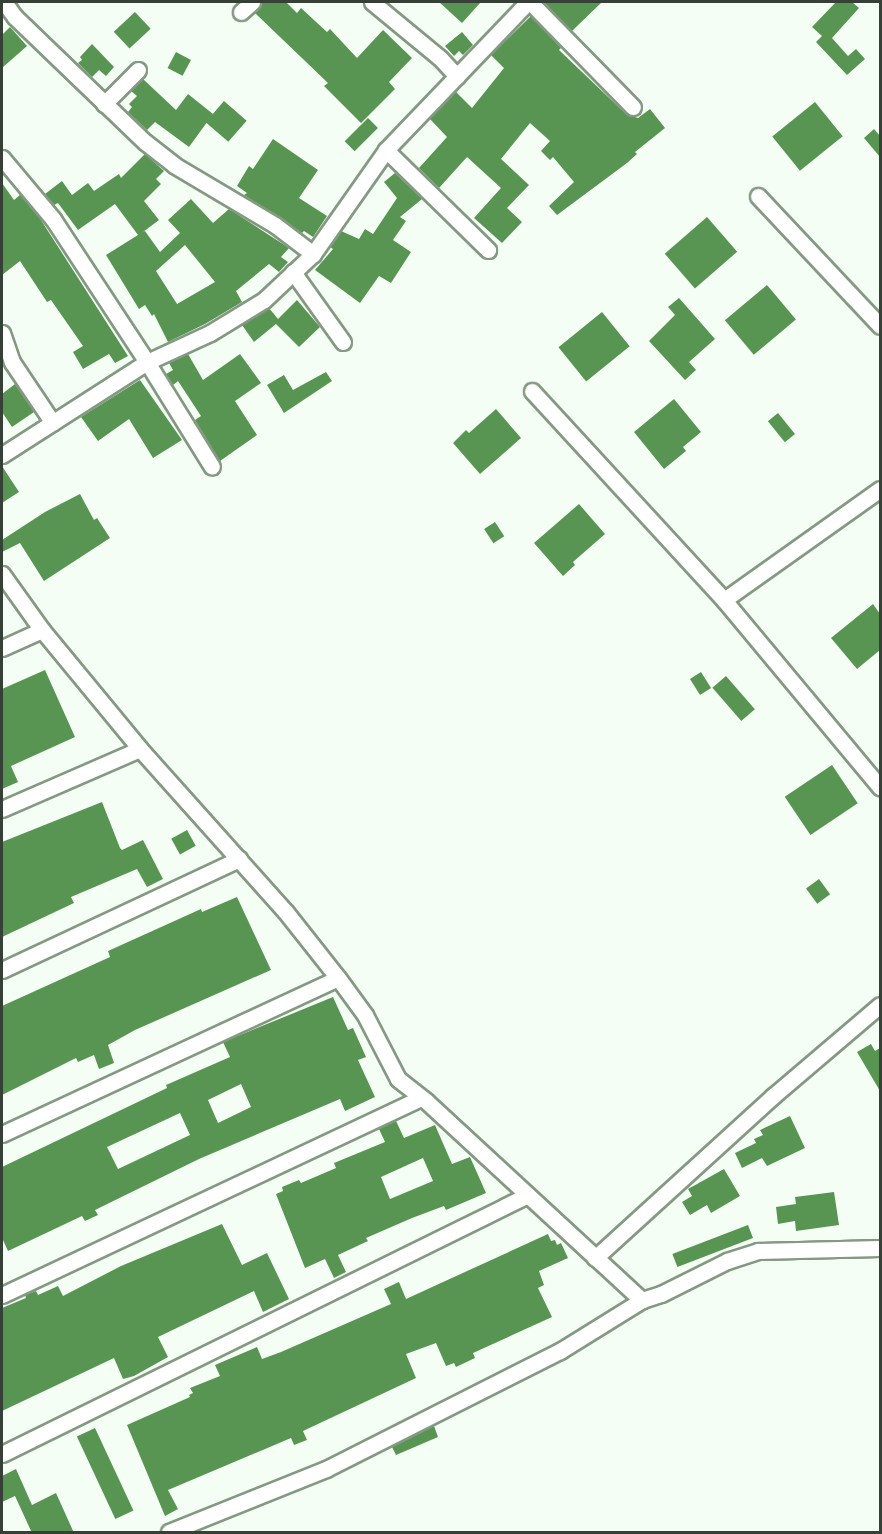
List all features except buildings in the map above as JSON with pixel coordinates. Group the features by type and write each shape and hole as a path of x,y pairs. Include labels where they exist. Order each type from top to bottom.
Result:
{"street":[{"path":"4,2 15,17 104,104 174,165 275,225 313,254"},
{"path":"372,2 440,58 457,76"},
{"path":"2,455 147,362 210,333 264,300 313,254 386,150 529,2 633,107"},
{"path":"104,104 138,70"},
{"path":"386,150 488,250"},
{"path":"2,158 53,219 147,362 212,467"},
{"path":"758,196 880,326"},
{"path":"293,272 343,342"},
{"path":"2,333 12,362 53,423"},
{"path":"532,391 724,600 880,786"},
{"path":"724,600 880,489"},
{"path":"2,574 42,630 140,749 239,859 338,978 365,1015 398,1079 642,1300"},
{"path":"2,648 42,630"},
{"path":"2,809 140,749"},
{"path":"3,967 239,859"},
{"path":"2,1134 338,978"},
{"path":"595,1258 773,1096 880,1005"},
{"path":"2,1294 421,1098"},
{"path":"2,1454 528,1195"},
{"path":"169,1533 187,1529 326,1469 560,1351 642,1300 662,1294 727,1261 758,1251 880,1248"}]}
